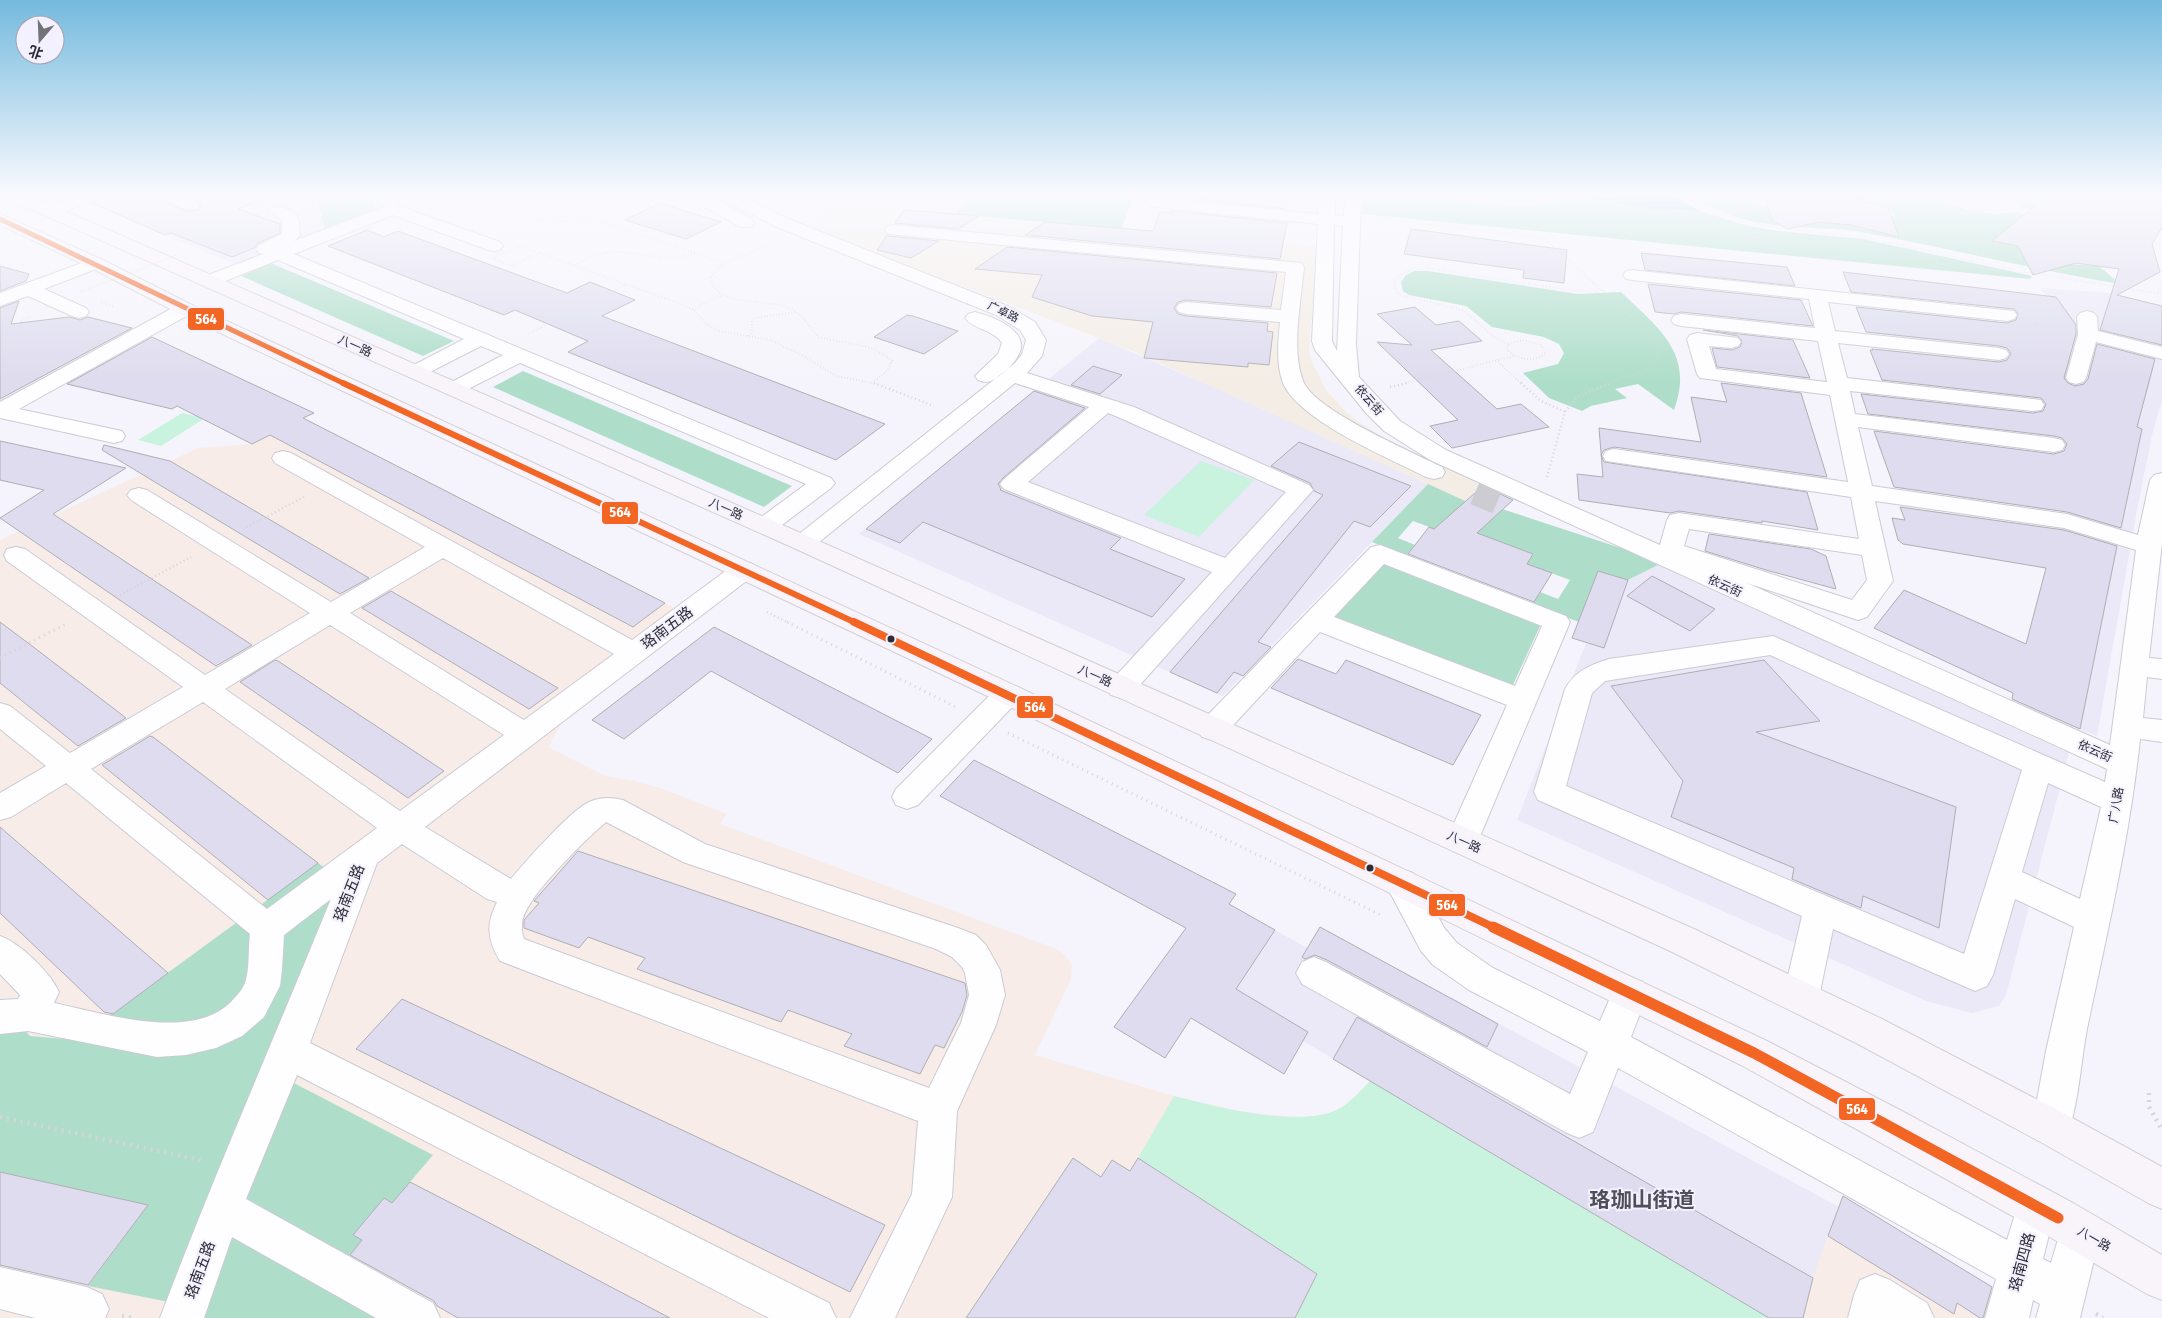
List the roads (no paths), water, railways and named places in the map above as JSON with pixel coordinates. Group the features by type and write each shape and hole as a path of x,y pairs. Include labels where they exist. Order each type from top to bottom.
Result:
{"main road":[{"name":"八一路","path":"81,258 185,309 1008,694 1754,1053 2036,1206 2162,1279"},
{"name":"八一路","path":"156,258 765,526 1682,940 1801,997 2051,1127 2162,1189"}],"street":[{"path":"202,278 246,258"},
{"path":"202,278 268,258"},
{"path":"287,258 823,483 765,526"},
{"path":"830,258 1000,327 1006,333 1012,345 1008,358 950,409"},
{"name":"广卓路","path":"803,543 950,409 1013,374 1032,356 1036,344 1032,331 1022,321 1003,311 870,258"},
{"path":"1192,258 1295,267 1288,360 1293,382 1306,399 1327,417 1449,480"},
{"name":"依云街","path":"1324,258 1322,341 1327,353 1392,426 1418,444 1540,502 2123,764"},
{"path":"1350,258 1346,344 1356,385"},
{"path":"0,300 95,264"},
{"path":"1632,275 2007,316"},
{"path":"29,289 79,312"},
{"path":"1817,294 1846,419 1874,549 1880,581 1858,611 1671,550 1679,520 1874,549"},
{"path":"1186,308 1291,317"},
{"path":"0,412 185,309"},
{"path":"1681,320 1828,344"},
{"path":"2076,378 2087,325 2162,353"},
{"path":"415,372 480,339"},
{"path":"1999,354 1828,344 1697,339 1707,374 2033,405"},
{"path":"453,389 519,355"},
{"path":"1013,374 1135,416 1301,490 1121,688"},
{"path":"1104,405 1012,484 1229,569"},
{"path":"0,412 114,436"},
{"path":"1846,419 2054,446"},
{"path":"1614,456 1862,492 2154,531"},
{"path":"283,458 634,652"},
{"name":"广八路","path":"2051,1127 2092,920 2118,802 2127,726 2148,668 2154,531 2162,480"},
{"path":"139,495 525,734"},
{"path":"1506,506 1626,541"},
{"path":"0,808 443,547"},
{"path":"1212,729 1380,553 1558,622 1462,841"},
{"path":"16,554 401,828 499,889 517,895"},
{"name":"珞南五路","path":"182,1318 222,1208 288,1051 364,856 744,570"},
{"path":"1316,620 1523,700"},
{"path":"2038,766 1975,975 1549,792 1579,689 1595,674 1609,669 1773,644 2118,802"},
{"path":"907,797 1008,694"},
{"path":"0,713 267,928"},
{"path":"2127,726 2162,731"},
{"path":"872,1318 932,1197 938,1110 978,1025 986,995 982,970 974,956 964,946 946,938 694,853 629,816 612,809 603,809 592,816 517,895 508,913 504,928 505,939 512,950 938,1110"},
{"path":"14,1016 157,1040 185,1040 211,1032 231,1023 242,1014 259,994 262,983 267,928 364,856"},
{"path":"2004,879 2092,920"},
{"path":"1401,883 1432,940 1459,965 1481,979 1609,1044 2020,1270 2061,1306 2080,1231"},
{"path":"1801,997 1820,909"},
{"path":"0,951 41,992 14,1016"},
{"path":"1314,973 1579,1119 1630,993"},
{"path":"288,1051 814,1318"},
{"name":"珞南四路","path":"2007,1318 2036,1206"},
{"path":"222,1208 418,1318"},
{"path":"0,1288 87,1309"},
{"path":"1870,1318 1875,1295 1912,1318"}],"tunnel":[{"path":"1475,493 1506,506"}],"district":[{"name":"珞珈山街道","path":"1642,1200"}]}
